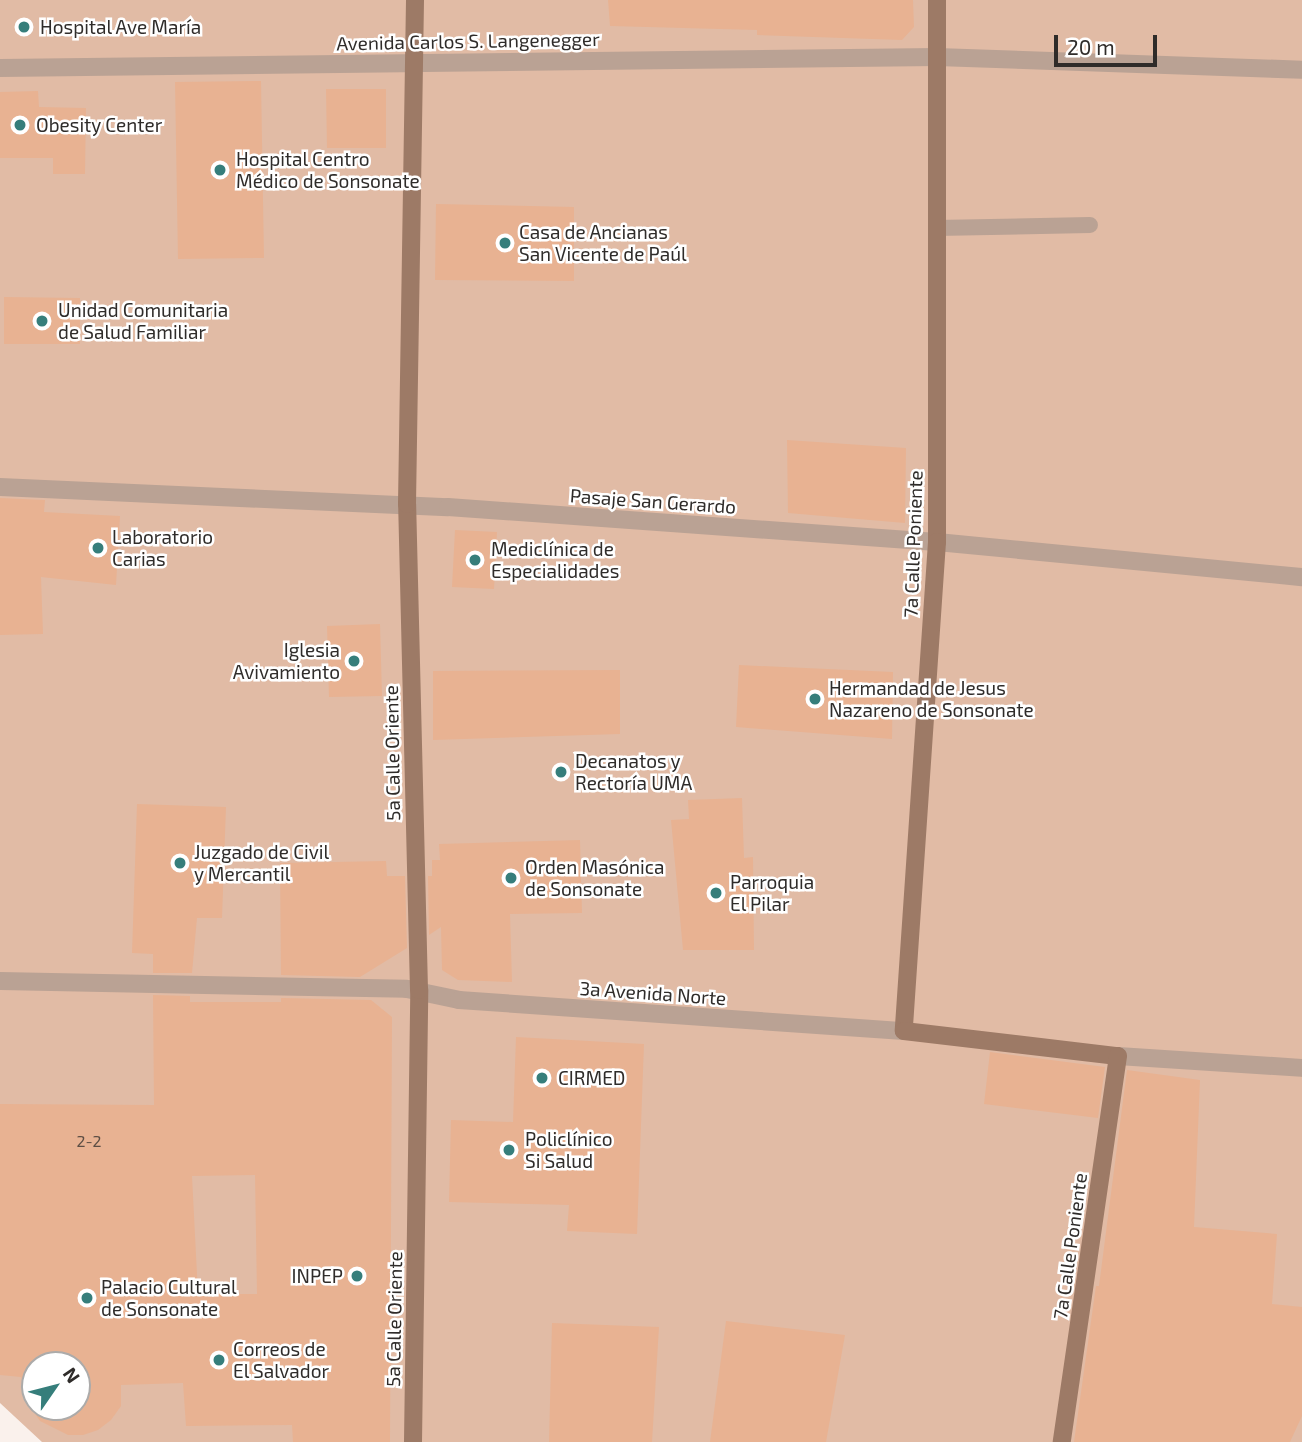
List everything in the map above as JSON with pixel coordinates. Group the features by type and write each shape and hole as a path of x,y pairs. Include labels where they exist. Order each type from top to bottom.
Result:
{"main road":[{"name":"5a Calle Oriente","path":"413,1442 419,990 407,504 415,0"},
{"name":"7a Calle Poniente","path":"904,1031 937,542 937,0"},
{"name":"3a Avenida Norte","path":"904,1031 1118,1056"},
{"name":"7a Calle Poniente","path":"1062,1442 1118,1056"}],"street":[{"name":"Avenida Carlos S. Langenegger","path":"0,68 937,57 1302,71"},
{"name":"Pasaje San Gerardo","path":"0,487 407,504 937,542 1302,577"},
{"name":"3a Avenida Norte","path":"0,981 419,990 459,1000 904,1031"},
{"name":"3a Avenida Norte","path":"1118,1056 1302,1068"}],"lane":[{"path":"936,229 1090,225"}],"shaded area":[{"path":"0,0 1302,0 1302,1442 42,1442 0,1403"}],"building":[{"path":"608,0 913,0 914,27 902,40 757,35 757,30 610,26"},
{"name":"Hospital Centro Médico de Sonsonate","path":"261,81 264,258 178,259 175,82"},
{"path":"326,89 386,89 386,148 327,148"},
{"path":"38,91 39,107 86,108 85,174 53,174 53,158 0,158 0,92"},
{"name":"Casa de Ancianas San Vicente de Paúl","path":"436,204 574,207 574,281 435,280"},
{"name":"Unidad Comunitaria de Salud Familiar","path":"4,297 80,298 80,344 4,344"},
{"path":"787,440 906,448 905,523 788,513"},
{"path":"0,498 45,500 44,512 120,516 116,585 41,577 43,634 0,635"},
{"name":"Mediclínica de Especialidades","path":"455,530 497,532 494,589 452,587"},
{"name":"Iglesia Avivamiento","path":"380,624 382,696 329,697 327,626"},
{"name":"Hermandad de Jesus Nazareno de Sonsonate","path":"739,665 893,672 892,739 736,727"},
{"path":"620,670 620,734 433,740 433,671"},
{"name":"Parroquia El Pilar","path":"742,798 744,858 753,857 754,950 683,950 671,820 689,819 688,800"},
{"name":"Juzgado de Civil y Mercantil","path":"137,804 226,807 222,918 197,918 192,973 153,973 153,954 132,953"},
{"name":"Orden Masónica de Sonsonate","path":"580,840 582,913 510,914 512,982 458,980 442,970 441,927 429,935 428,876 432,876 432,860 440,860 439,844"},
{"path":"386,861 387,876 405,876 407,948 360,977 281,975 280,863"},
{"path":"153,995 190,996 190,1002 281,1002 281,998 371,1000 392,1017 390,1442 293,1442 292,1425 186,1426 183,1383 121,1385 121,1406 111,1420 98,1430 83,1435 68,1435 40,1421 91,1421 91,1351 21,1351 21,1377 0,1375 0,1104 154,1105","holes":["255,1175 257,1294 198,1294 192,1176"]},
{"path":"516,1037 644,1044 637,1234 567,1231 569,1205 449,1202 451,1120 513,1122"},
{"path":"990,1052 1105,1067 1098,1118 984,1104"},
{"path":"1127,1070 1200,1080 1194,1227 1277,1234 1272,1304 1302,1307 1302,1416 1290,1442 1074,1442 1096,1286 1099,1286"},
{"path":"726,1321 845,1335 826,1442 710,1442"},
{"path":"552,1323 659,1327 652,1442 549,1442"}],"place":[{"name":"Hospital Ave María","path":"24,27"},
{"name":"Obesity Center","path":"20,125"},
{"name":"Hospital Centro Médico de Sonsonate","path":"220,170"},
{"name":"Casa de Ancianas San Vicente de Paúl","path":"505,243"},
{"name":"Unidad Comunitaria de Salud Familiar","path":"42,321"},
{"name":"Laboratorio Carias","path":"98,548"},
{"name":"Mediclínica de Especialidades","path":"475,560"},
{"name":"Iglesia Avivamiento","path":"354,661"},
{"name":"Hermandad de Jesus Nazareno de Sonsonate","path":"815,699"},
{"name":"Decanatos y Rectoría UMA","path":"561,772"},
{"name":"Juzgado de Civil y Mercantil","path":"180,863"},
{"name":"Orden Masónica de Sonsonate","path":"511,878"},
{"name":"Parroquia El Pilar","path":"716,893"},
{"name":"CIRMED","path":"542,1078"},
{"name":"Policlínico Si Salud","path":"509,1150"},
{"name":"INPEP","path":"357,1276"},
{"name":"Palacio Cultural de Sonsonate","path":"87,1298"},
{"name":"Correos de El Salvador","path":"219,1360"}]}
